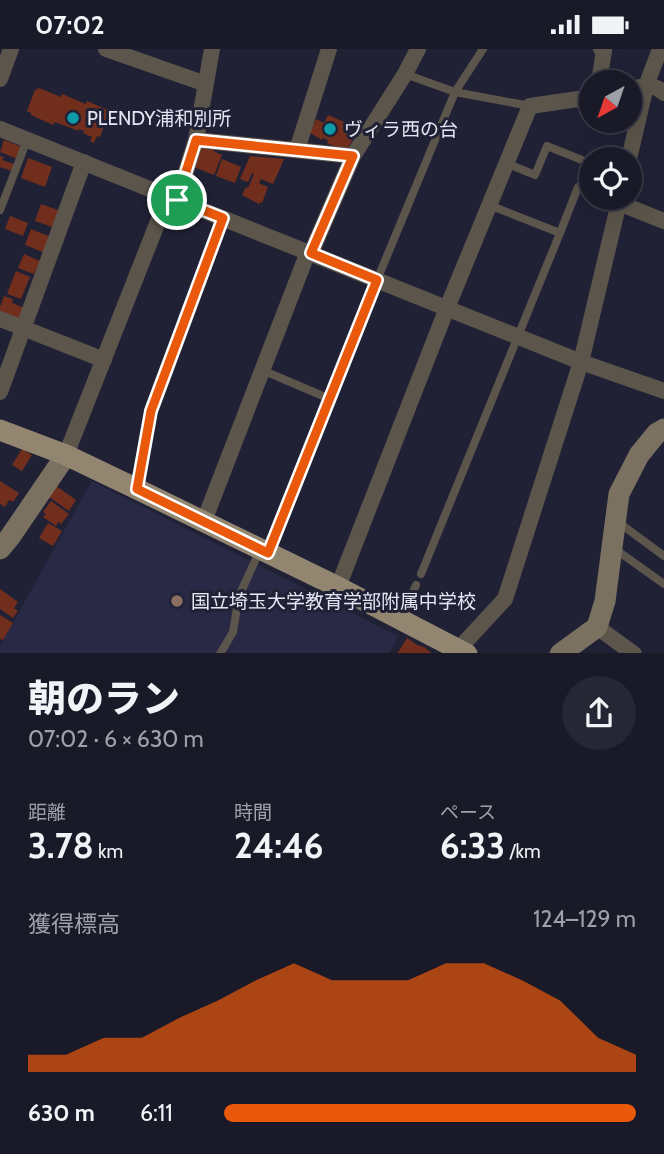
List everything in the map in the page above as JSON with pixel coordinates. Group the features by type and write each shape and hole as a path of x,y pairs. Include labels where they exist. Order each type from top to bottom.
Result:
{"main road":[{"path":"0,429 66,455 204,521 401,619 460,652"}],"street":[{"path":"0,79 11,49"},
{"path":"106,49 206,84"},
{"path":"0,549 66,455 196,140 212,49"},
{"path":"297,150 329,49"},
{"path":"204,521 309,253 353,156 418,49"},
{"path":"600,70 604,51 601,49"},
{"path":"642,80 660,49"},
{"path":"642,87 658,88 664,93"},
{"path":"338,587 447,308 530,106 579,99"},
{"path":"0,129 581,362 664,391"},
{"path":"196,140 353,156"},
{"path":"0,392 84,162"},
{"path":"460,652 505,599 581,362 615,210"},
{"path":"639,210 664,221"},
{"path":"0,319 104,360"},
{"path":"560,653 597,627 605,601 619,494 645,448 657,433 664,429"},
{"path":"597,627 634,653"}],"lane":[{"path":"220,653 233,632 239,596 264,551 330,398 455,92 483,49"},
{"path":"405,73 455,92 530,106"},
{"path":"0,210 27,140"},
{"path":"506,163 535,175 547,146 579,159"},
{"path":"421,574 579,187"},
{"path":"489,205 560,233"},
{"path":"137,489 151,411 223,218"},
{"path":"262,370 330,398"},
{"path":"615,521 664,556"},
{"path":"612,547 664,584"},
{"path":"401,619 416,585"}],"shaded area":[{"name":"国立埼玉大学教育学部附属中学校","path":"92,481 398,636 390,653 0,653 0,646"}],"building":[{"name":"PLENDY浦和別所","path":"39,88 86,104 87,101 108,110 100,137 97,136 94,143 90,141 92,137 83,133 84,131 55,122 53,125 31,115 27,111 35,90"},
{"name":"ヴィラ西の台","path":"328,115 351,125 347,134 354,137 347,150 310,133 316,119 324,123"},
{"path":"4,140 22,147 18,159 0,152"},
{"path":"202,147 213,149 222,155 214,175 194,167"},
{"path":"0,156 4,157 2,160 14,164 12,171 0,167"},
{"path":"250,156 284,159 273,184 261,179 259,183 268,187 262,203 259,204 242,195 254,174 252,173 248,182 240,179"},
{"path":"28,158 52,167 45,187 21,178"},
{"path":"222,159 241,167 235,183 216,176"},
{"path":"41,204 61,211 55,228 35,221"},
{"path":"10,216 28,223 23,236 5,229"},
{"path":"31,229 51,237 45,253 25,245"},
{"path":"24,254 40,261 34,274 18,268"},
{"path":"16,271 30,277 21,299 7,294"},
{"path":"4,296 13,299 12,303 25,308 20,321 0,314"},
{"path":"22,449 32,455 22,471 12,465"},
{"path":"0,481 19,493 13,502 9,500 5,507 0,504"},
{"path":"56,486 76,500 69,511 49,497"},
{"path":"51,501 69,514 56,526 43,517 46,514 43,512"},
{"path":"48,523 62,531 53,546 39,538"},
{"path":"0,589 18,602 14,608 18,611 13,618 0,609"},
{"path":"0,615 13,623 3,640 0,639"},
{"path":"407,638 432,653 398,653"}],"place":[{"name":"PLENDY浦和別所","path":"73,118"},
{"name":"ヴィラ西の台","path":"330,129"},
{"name":"国立埼玉大学教育学部附属中学校","path":"177,601"}],"route":[{"path":"196,140 353,156 311,253 377,280 268,553 137,489 151,411 223,218 177,200 196,140"}]}
